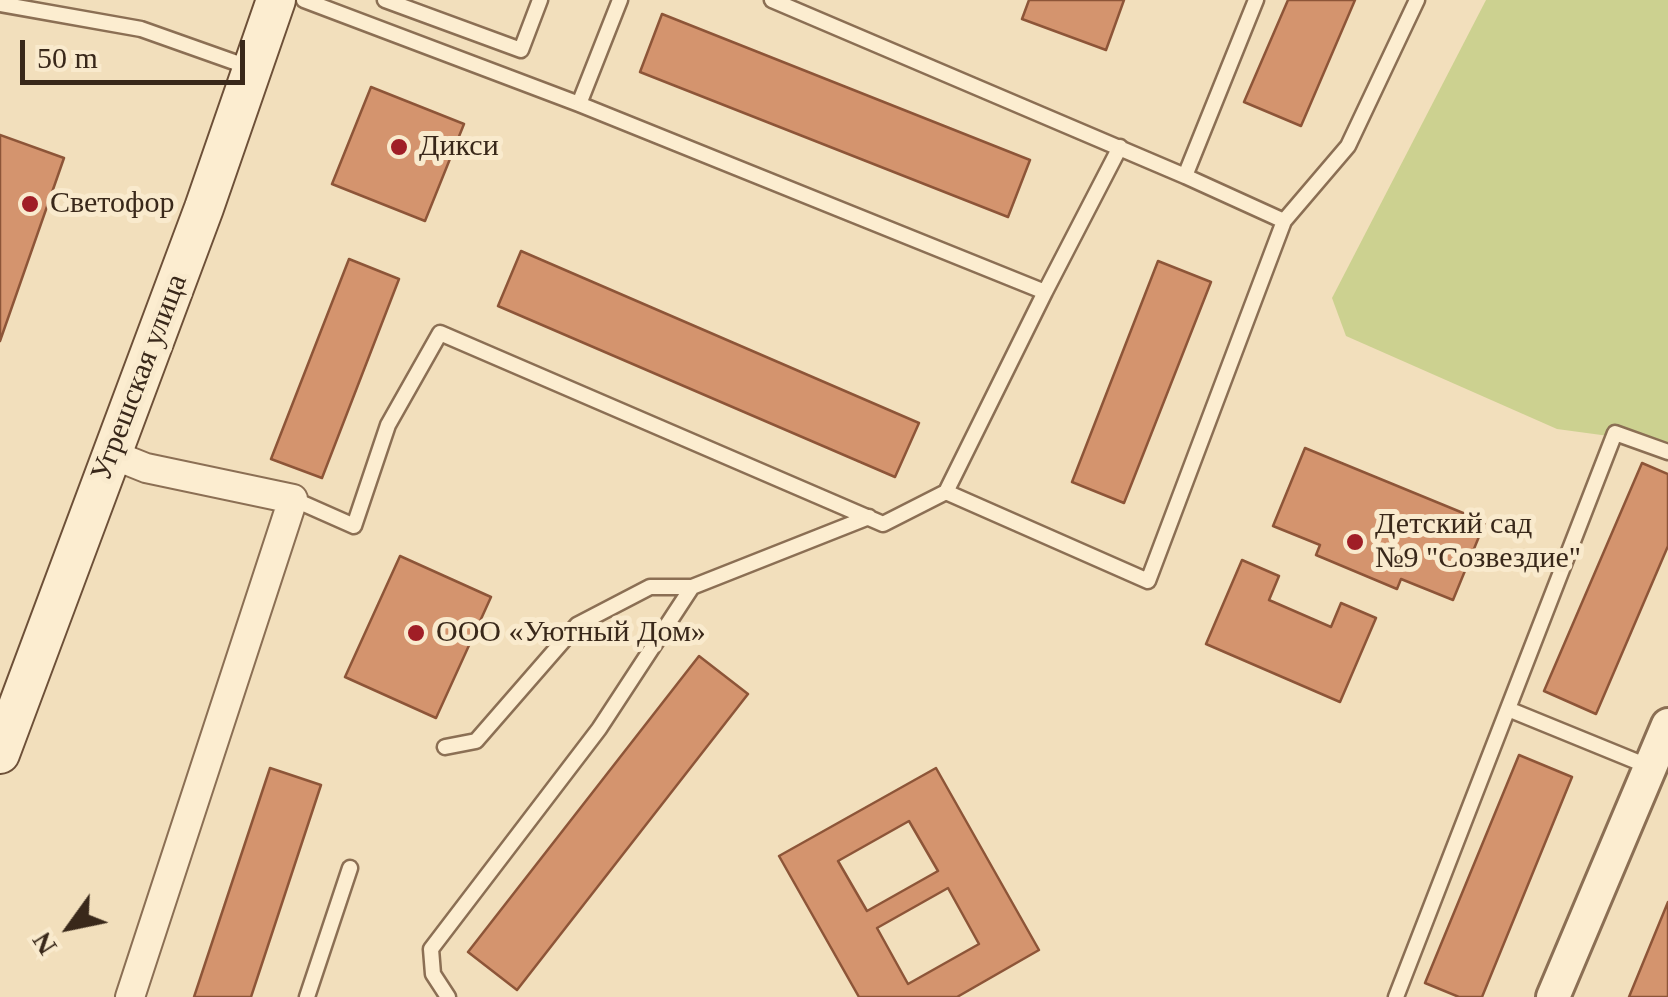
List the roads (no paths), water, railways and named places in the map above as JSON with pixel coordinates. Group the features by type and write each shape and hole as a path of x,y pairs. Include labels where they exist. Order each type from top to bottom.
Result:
{"main road":[{"name":"Угрешская улица","path":"0,754 204,208 276,0"}],"street":[{"path":"111,454 146,468 293,500 130,997"},
{"path":"1553,997 1668,725"}],"lane":[{"path":"304,0 579,104 1044,292"},
{"path":"385,0 521,50 540,0"},
{"path":"579,104 620,0"},
{"path":"772,0 1284,221"},
{"path":"1186,176 1256,0"},
{"path":"946,492 1148,581 1284,221 1348,146 1417,0"},
{"path":"0,4 140,29 252,68"},
{"path":"293,500 354,526 388,425 440,333 883,524 946,492 1120,148"},
{"path":"1396,997 1615,434 1668,452"},
{"path":"445,747 476,741 577,625 650,587 692,587 870,517"},
{"path":"448,997 433,974 431,950 599,729 692,587"},
{"path":"1508,709 1650,768"},
{"path":"308,997 350,868"}],"place":[{"name":"Дикси","path":"399,147"},
{"name":"Светофор","path":"30,204"},
{"name":"Детский сад №9 \"Созвездие\"","path":"1355,542"},
{"name":"ООО «Уютный Дом»","path":"416,633"}]}
